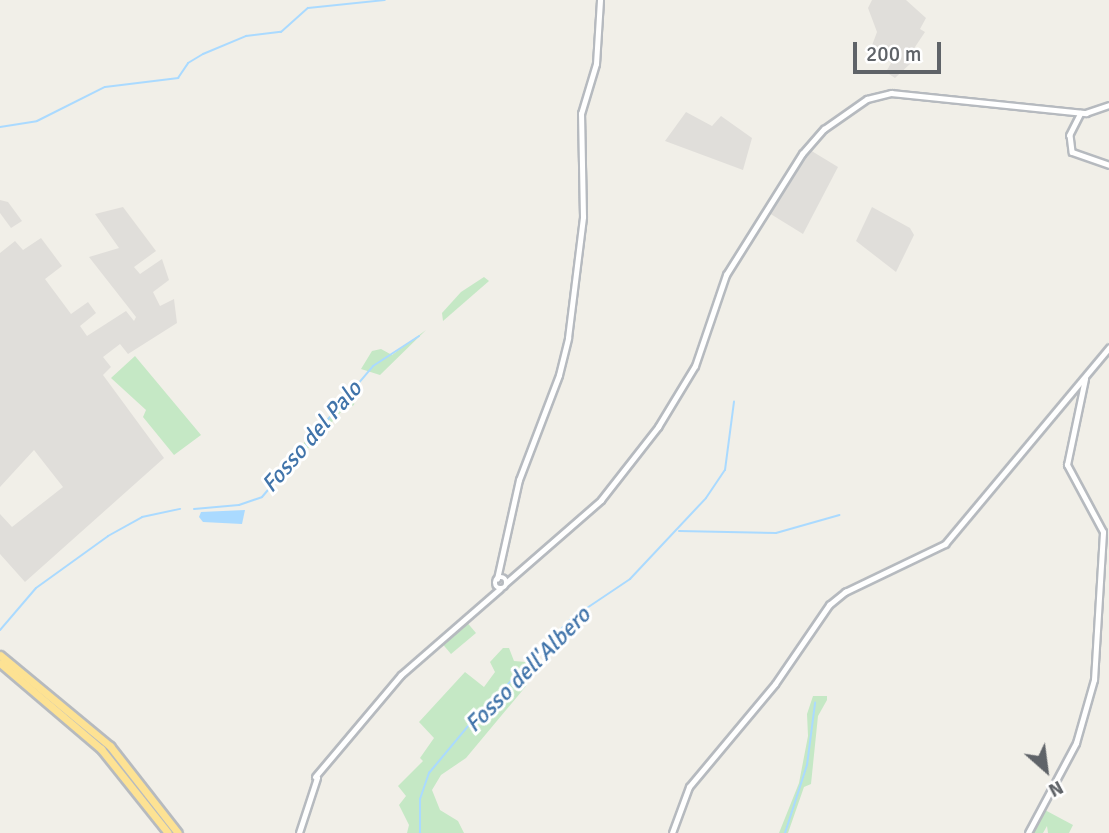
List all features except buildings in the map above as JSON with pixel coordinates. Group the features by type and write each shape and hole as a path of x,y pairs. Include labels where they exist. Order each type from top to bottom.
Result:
{"highway":[{"path":"0,655 110,746 178,833"},
{"path":"0,663 101,749 168,833"}],"street":[{"path":"501,582 497,569 521,473 567,347 583,218 581,114 596,64 600,0"},
{"path":"299,833 318,776 401,675 489,597 501,582 511,579 601,500 658,427 695,366 722,281 802,154 824,129 867,99 891,93 1081,113 1109,105"},
{"path":"1081,113 1071,132 1071,149 1078,156 1109,165"},
{"path":"672,833 689,787 775,684 829,605 845,592 945,544 1109,348"},
{"path":"1028,833 1076,743 1094,680 1103,532 1067,465 1085,379"}],"shaded area":[{"path":"872,0 906,0 926,18 920,29 925,32 907,59 911,63 895,78 886,72 891,63 871,48 877,32 868,8"},
{"path":"686,112 712,126 721,116 752,138 743,170 665,141"},
{"path":"810,150 838,167 803,234 769,213"},
{"path":"0,200 8,202 22,221 11,228 0,213"},
{"path":"123,207 156,251 134,267 140,274 162,259 169,280 153,292 160,306 174,299 177,323 128,354 120,344 103,357 111,367 103,375 164,458 25,582 0,554 0,514 12,527 63,487 34,450 0,487 0,253 15,241 23,250 41,238 62,266 45,279 71,314 88,302 96,313 80,326 87,336 126,311 134,321 136,317 89,257 119,248 95,214"},
{"path":"872,207 910,228 914,235 896,272 856,241"}],"green space":[{"path":"484,277 489,281 443,321 442,313 461,292"},
{"path":"426,330 380,375 361,369 372,351 381,349 392,355"},
{"path":"135,356 201,435 174,455 143,417 146,410 111,378"},
{"path":"357,381 354,405 342,411 293,465 279,469 339,406 342,390"},
{"path":"465,620 476,633 451,654 440,641"},
{"path":"503,648 509,648 514,661 526,662 527,685 466,758 441,775 432,790 440,810 458,821 464,833 407,833 409,825 399,805 406,796 398,786 423,761 420,758 434,738 419,722 465,672 484,687 495,672 490,662"},
{"path":"813,696 827,696 827,700 818,716 811,784 804,787 788,833 779,833 799,783 808,736 807,714"},
{"path":"1043,809 1073,825 1069,833 1048,833 1047,826 1043,833 1031,833"}],"water":[{"path":"245,510 242,524 203,522 199,517 201,512"}],"waterway":[{"path":"0,127 37,121 105,87 178,78 188,63 203,54 246,36 281,32 308,8 385,0"},
{"name":"Fosso del Palo","path":"194,509 239,505 262,497 373,366 419,336"},
{"name":"Fosso dell'Albero","path":"420,833 420,799 429,773 474,719 572,618 630,579 706,498 725,470 734,402"},
{"name":"Fosso del Palo","path":"0,630 36,588 108,536 142,517 180,509"},
{"name":"Fosso dell'Albero","path":"679,531 776,533 839,515"},
{"path":"785,833 807,765 815,703"}]}
